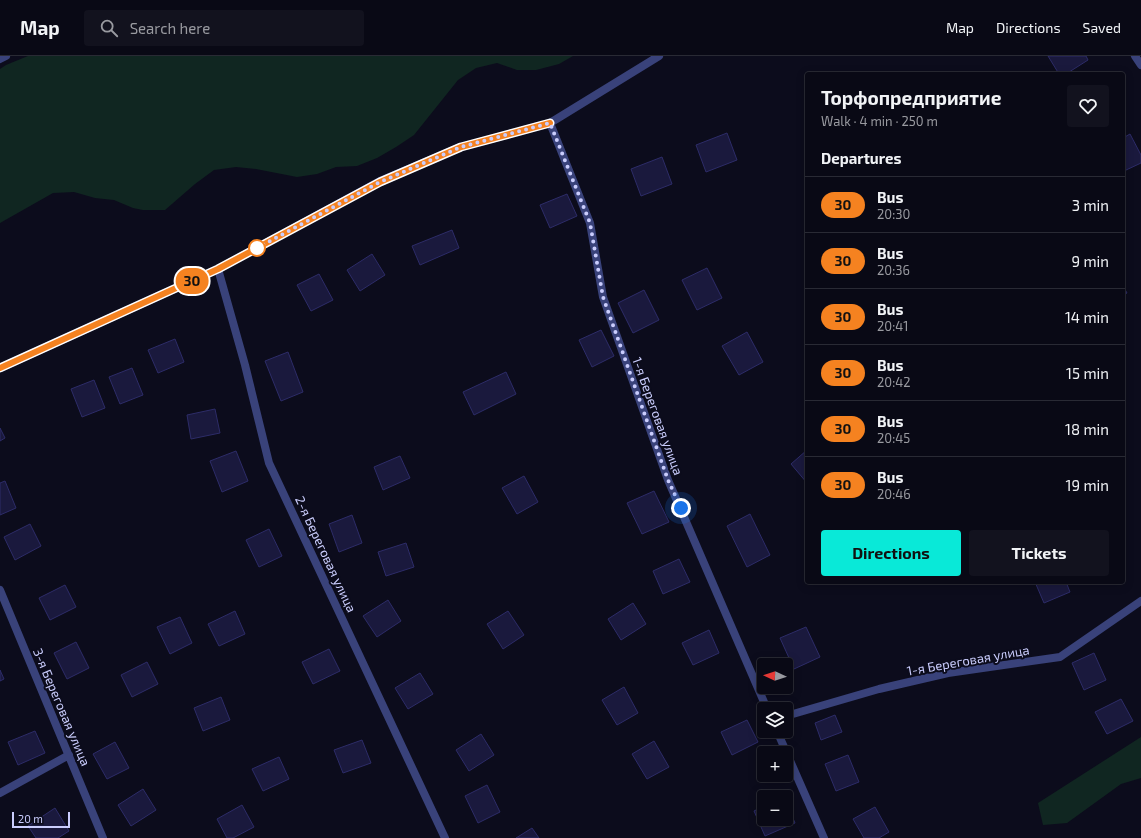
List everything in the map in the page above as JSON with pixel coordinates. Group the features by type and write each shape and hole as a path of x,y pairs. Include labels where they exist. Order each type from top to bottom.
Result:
{"street":[{"path":"0,59 6,56"},
{"path":"0,368 218,269 380,182 461,147 550,123 659,56"},
{"path":"1135,56 1141,65"},
{"name":"1-я Береговая улица","path":"550,123 590,223 603,297 668,480 764,702"},
{"name":"2-я Береговая улица","path":"218,269 245,365 269,463 445,838"},
{"name":"3-я Береговая улица","path":"0,590 70,755 101,837"},
{"name":"1-я Береговая улица","path":"793,714 879,689 948,673 1060,657 1141,601"},
{"path":"780,738 824,838"},
{"path":"0,793 70,755"}],"green space":[{"path":"28,56 573,56 559,64 536,70 517,70 497,63 476,68 458,80 414,135 377,158 357,166 336,167 317,174 297,177 256,169 236,167 214,170 165,210 143,210 133,208 114,200 95,198 74,192 53,193 0,223 0,69"},
{"path":"1141,737 1141,778 1121,784 1067,823 1043,825 1038,803"}],"building":[{"path":"1048,56 1086,56 1088,60 1069,72 1058,72"},
{"path":"727,133 737,160 706,172 696,145"},
{"path":"1130,134 1141,155 1141,163 1125,171 1125,137"},
{"path":"662,157 672,184 641,196 631,169"},
{"path":"567,194 577,216 550,228 540,205"},
{"path":"452,230 459,248 420,265 412,246"},
{"path":"372,254 385,275 360,291 347,270"},
{"path":"707,268 722,298 697,310 682,280"},
{"path":"319,274 333,300 311,311 297,285"},
{"path":"644,290 659,320 633,333 618,303"},
{"path":"601,330 614,356 592,367 579,340"},
{"path":"747,332 763,362 739,375 722,346"},
{"path":"175,339 184,362 158,373 148,350"},
{"path":"288,352 303,392 281,401 265,361"},
{"path":"132,368 143,395 120,404 109,377"},
{"path":"506,372 516,394 474,415 463,392"},
{"path":"94,380 105,408 82,417 71,389"},
{"path":"215,409 220,433 191,439 187,415"},
{"path":"0,428 5,438 0,441"},
{"path":"236,451 248,481 222,492 210,461"},
{"path":"805,452 805,481 791,464"},
{"path":"400,456 410,478 383,490 374,467"},
{"path":"524,476 538,502 517,514 502,488"},
{"path":"5,481 16,508 0,515 0,483"},
{"path":"654,491 669,522 642,534 627,503"},
{"path":"750,514 770,555 747,567 727,526"},
{"path":"352,515 362,543 339,552 329,524"},
{"path":"30,524 41,546 15,560 4,537"},
{"path":"269,529 282,556 259,567 246,540"},
{"path":"406,543 414,567 386,576 378,552"},
{"path":"679,559 690,582 663,594 653,571"},
{"path":"1036,584 1067,584 1070,592 1044,603"},
{"path":"65,585 76,607 50,620 39,598"},
{"path":"388,600 401,621 377,637 363,616"},
{"path":"633,603 646,624 621,640 608,619"},
{"path":"235,611 245,634 219,646 208,624"},
{"path":"508,611 524,635 503,649 487,624"},
{"path":"180,617 192,643 170,654 157,627"},
{"path":"806,627 820,657 794,669 793,658 789,658 780,638"},
{"path":"709,630 719,653 693,665 682,643"},
{"path":"76,642 89,668 67,679 54,653"},
{"path":"329,649 340,671 313,684 302,662"},
{"path":"1094,653 1106,680 1084,690 1072,663"},
{"path":"147,662 158,684 132,697 121,675"},
{"path":"0,670 4,679 0,681"},
{"path":"420,673 433,694 408,709 395,688"},
{"path":"624,687 638,713 617,725 602,700"},
{"path":"221,697 230,720 203,731 194,708"},
{"path":"1121,699 1133,721 1107,734 1095,712"},
{"path":"835,715 842,732 821,740 815,723"},
{"path":"747,720 758,742 732,755 721,732"},
{"path":"35,731 45,753 18,765 8,742"},
{"path":"481,734 494,755 469,771 456,750"},
{"path":"362,740 371,763 343,773 334,750"},
{"path":"654,741 669,767 647,779 632,754"},
{"path":"115,742 129,768 107,779 93,754"},
{"path":"848,755 859,782 836,791 825,764"},
{"path":"279,757 289,779 263,791 252,769"},
{"path":"487,785 500,812 478,823 465,796"},
{"path":"143,789 156,810 131,826 118,805"},
{"path":"242,805 254,827 233,838 227,838 217,819"},
{"path":"875,807 889,832 879,838 864,838 853,819"},
{"path":"55,808 69,831 58,838 36,838 28,826"},
{"path":"757,810 757,818 754,811"},
{"path":"761,826 788,826 765,836"},
{"path":"532,828 539,838 516,838"}],"bus line":[{"name":"30","path":"0,368 218,269 380,182 461,147 550,123"}],"route":[{"path":"257,248 380,182 461,147 550,123 590,223 603,297 668,480 681,508"}]}
